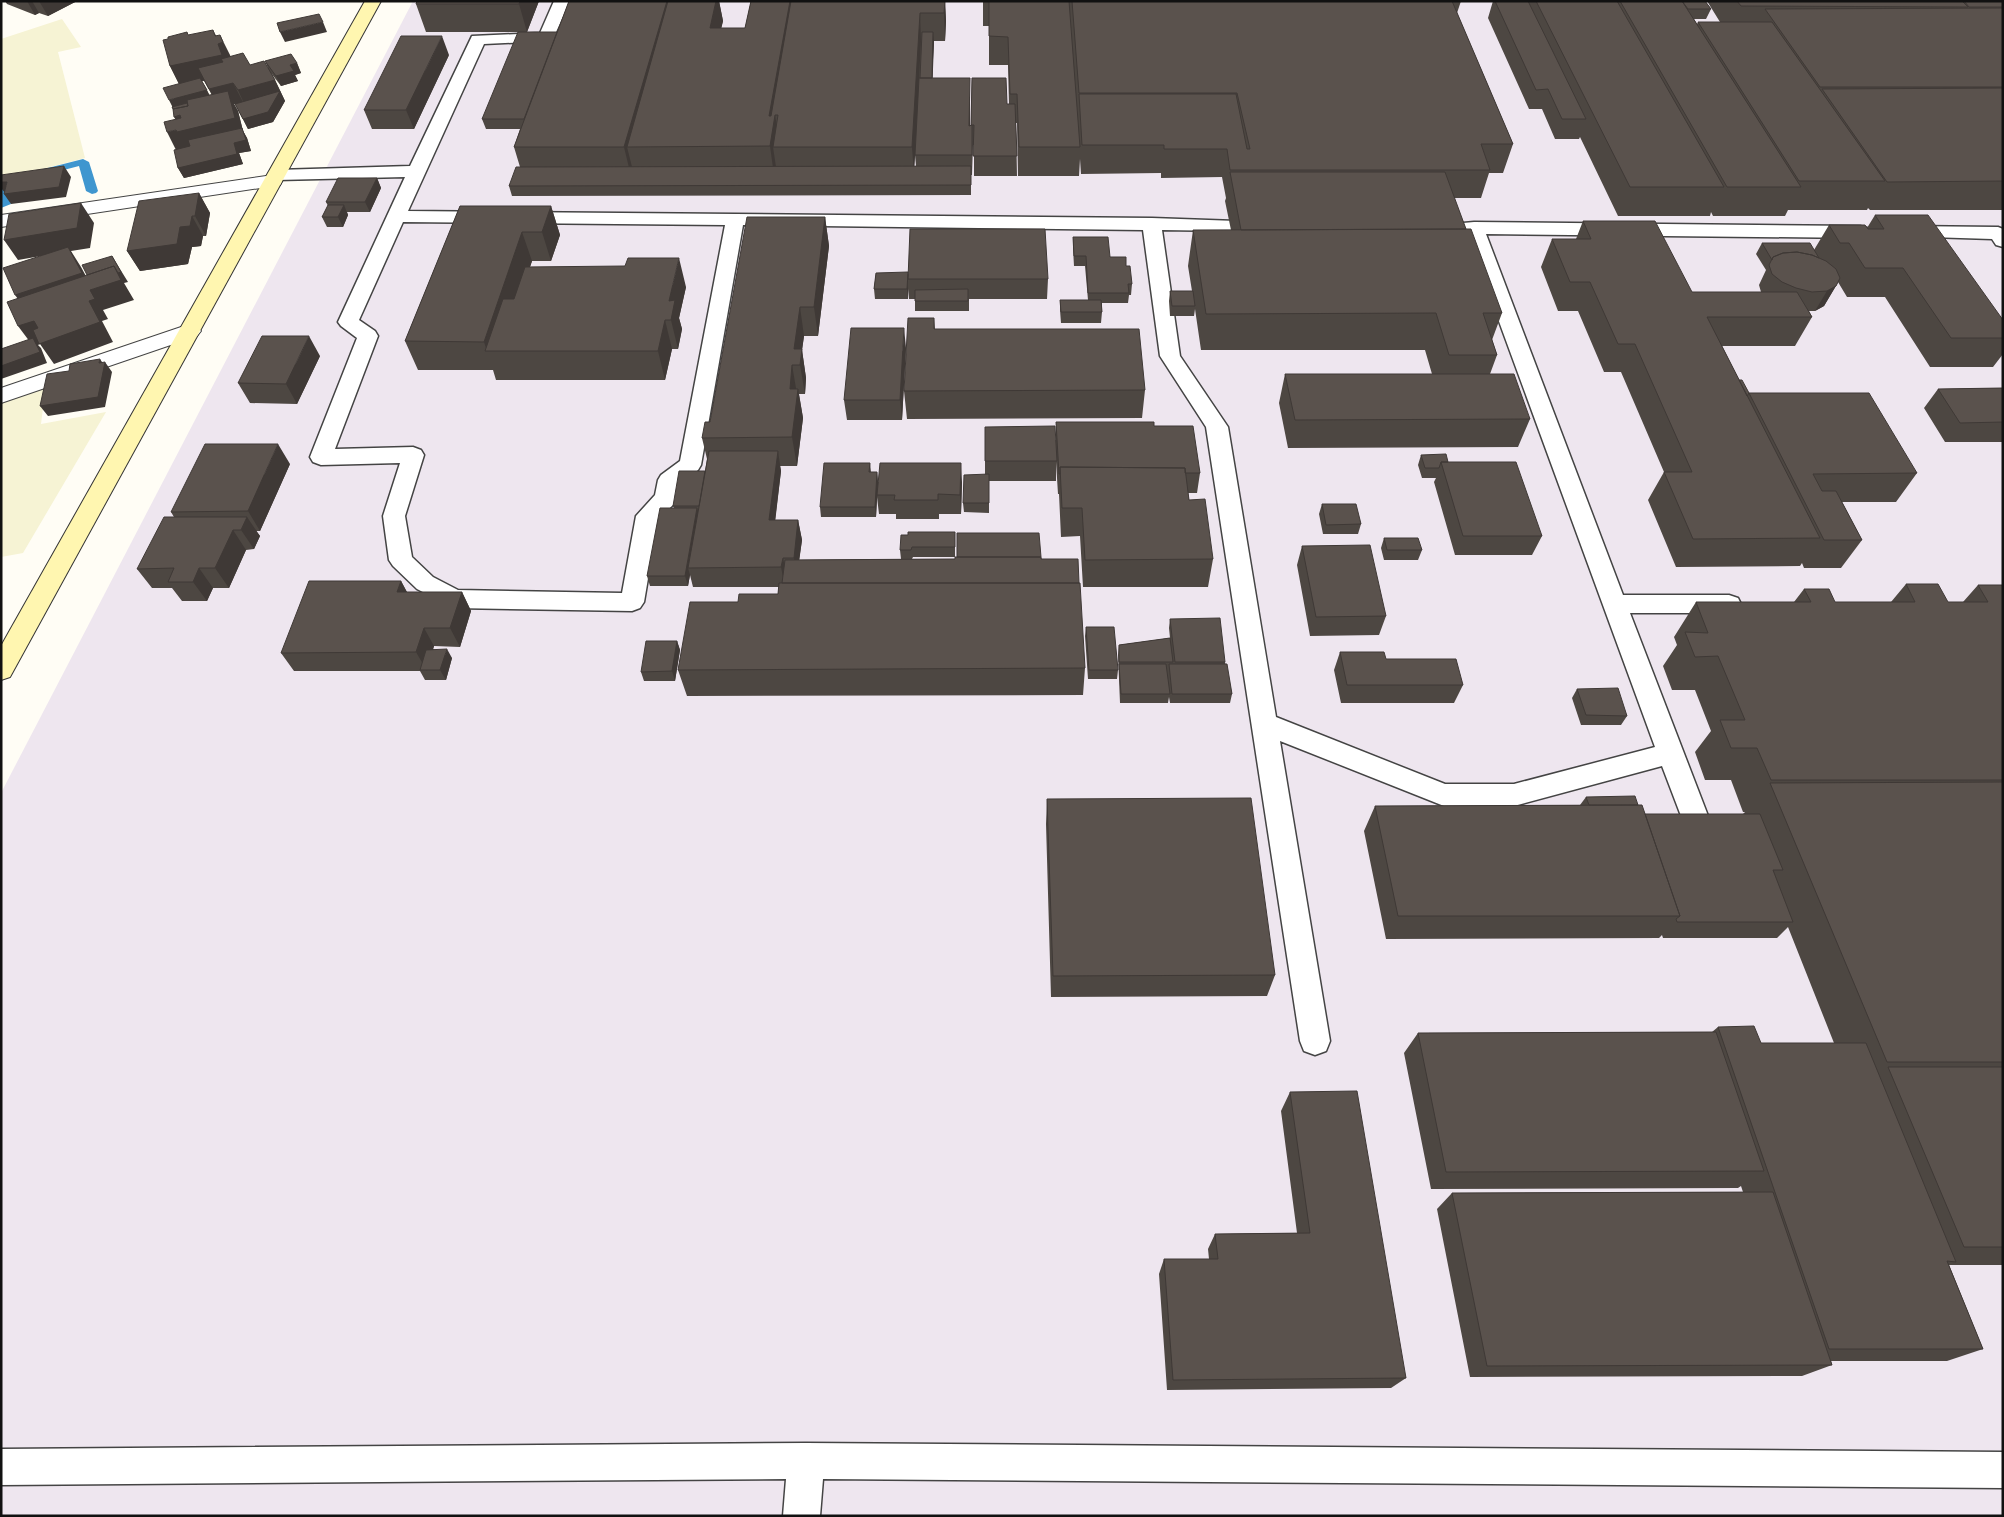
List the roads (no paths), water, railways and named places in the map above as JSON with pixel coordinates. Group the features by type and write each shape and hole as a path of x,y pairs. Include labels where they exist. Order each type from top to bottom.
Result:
{"street":[{"path":"1,670 373,1"},
{"path":"1,221 275,178"},
{"path":"1,396 190,331"}],"lane":[{"path":"562,1 546,38 478,38 348,322 368,336 321,457 413,455 394,516 401,560 425,582 454,599 632,602 647,516 666,498 669,480 690,465 735,220"},
{"path":"275,178 417,171"},
{"path":"396,216 1230,225"},
{"path":"1152,224 1170,356 1217,426 1315,1041"},
{"path":"1446,228 1998,233 2003,241"},
{"path":"1474,228 1696,821"},
{"path":"1615,604 1754,604"},
{"path":"1264,724 1444,795 1514,795 1671,753"},
{"path":"1,1468 806,1461 2003,1470"},
{"path":"801,1516 806,1461"}],"waterway":[{"path":"1,183 83,162 92,191"},
{"path":"1,186 5,204 1,205"}]}
